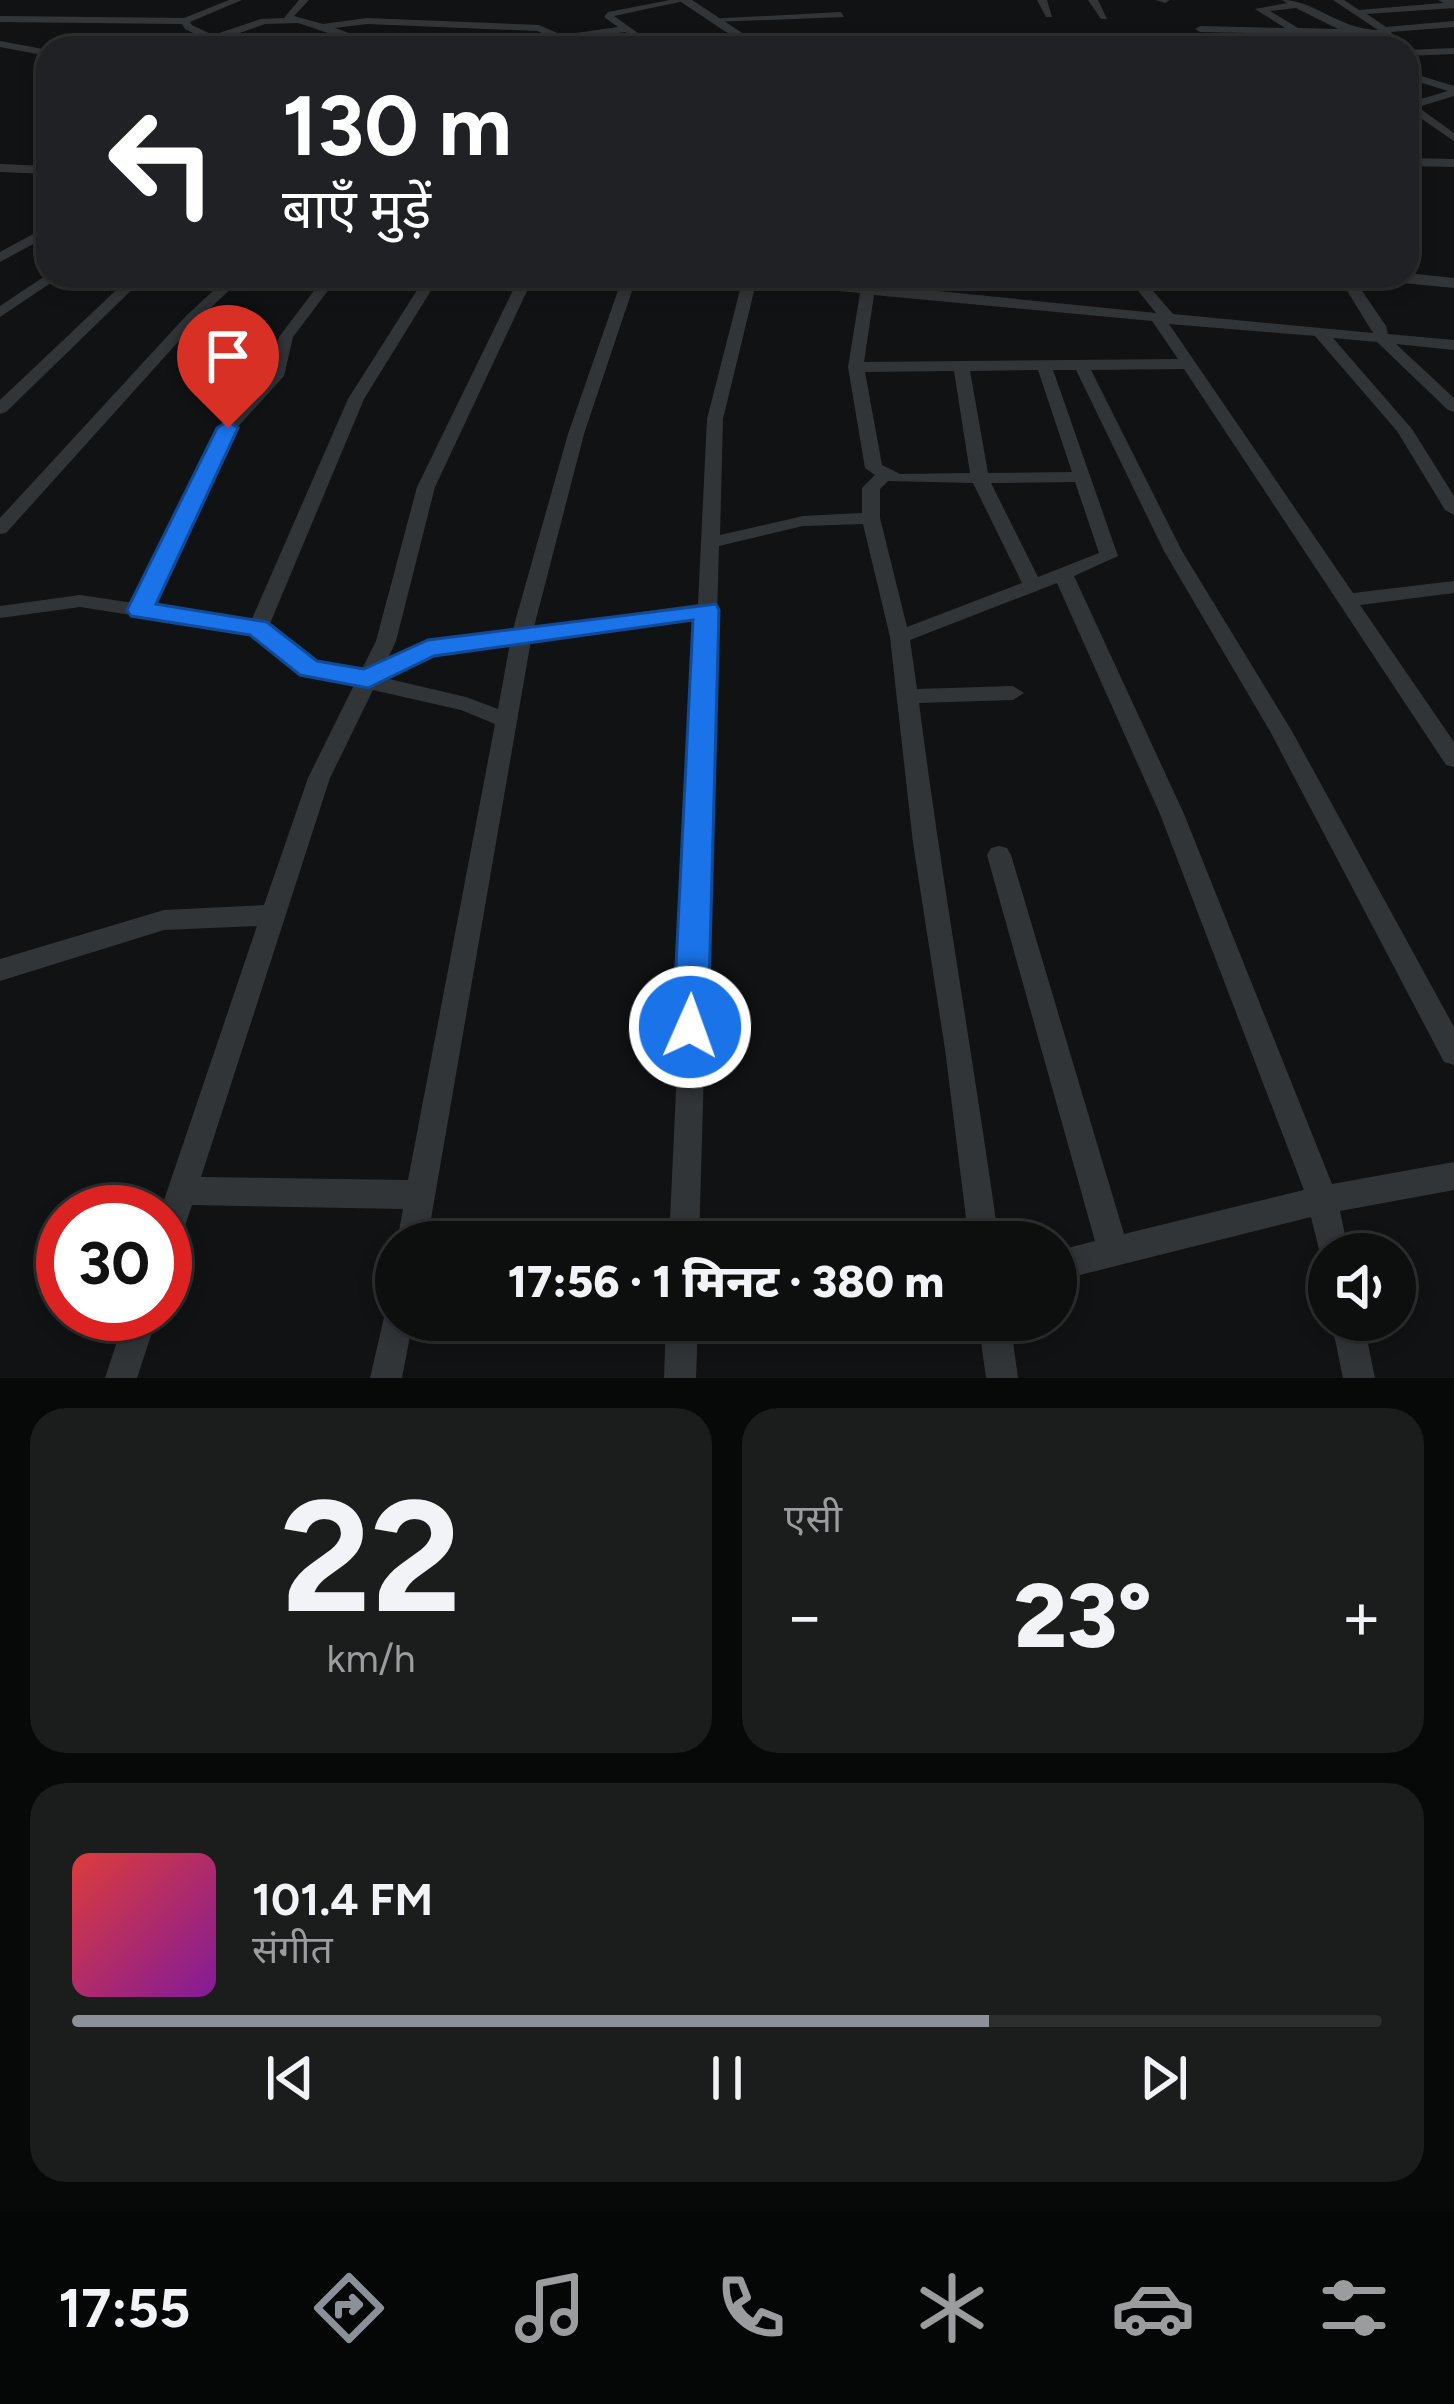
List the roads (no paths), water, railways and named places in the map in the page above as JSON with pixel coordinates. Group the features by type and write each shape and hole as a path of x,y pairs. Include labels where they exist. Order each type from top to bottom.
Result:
{"street":[{"path":"0,19 188,14 237,0"},
{"path":"297,20 288,14 304,0"},
{"path":"637,36 611,14 684,0 740,36"},
{"path":"1042,0 1049,15"},
{"path":"1093,0 1104,16"},
{"path":"1338,0 1361,12 1388,36"},
{"path":"1391,0 1409,8"},
{"path":"1444,0 1454,5"},
{"path":"1299,31 1260,9 1292,3 1354,33"},
{"path":"1361,12 1454,5"},
{"path":"188,14 188,27 202,36"},
{"path":"1214,14 1242,30"},
{"path":"713,19 841,16"},
{"path":"230,36 264,22 297,20 348,36"},
{"path":"323,27 368,21 538,28 549,36"},
{"path":"1199,29 1354,33 1454,25"},
{"path":"590,36 626,28"},
{"path":"0,44 36,51"},
{"path":"1419,55 1454,51"},
{"path":"1419,78 1454,90"},
{"path":"1419,103 1454,90"},
{"path":"1419,113 1454,138"},
{"path":"1419,128 1438,128"},
{"path":"1419,162 1454,163"},
{"path":"0,168 36,170"},
{"path":"0,257 36,237"},
{"path":"1419,280 1454,283"},
{"path":"0,313 36,288"},
{"path":"0,409 127,288"},
{"path":"0,529 190,319 224,288"},
{"path":"140,610 228,428 267,389 286,337 323,288"},
{"path":"258,628 356,399 426,288"},
{"path":"184,1185 319,778 386,641 426,487 521,288"},
{"path":"416,1221 521,634 576,434 626,288"},
{"path":"685,1221 715,419 747,288"},
{"path":"1080,477 884,476 874,468 856,367 868,288 1454,345"},
{"path":"1142,288 1454,759"},
{"path":"1353,288 1379,326 1382,339 1454,407"},
{"path":"1321,334 1404,429 1454,510"},
{"path":"856,367 1188,364"},
{"path":"1081,365 1174,551 1282,733 1454,1052"},
{"path":"962,366 980,479 1033,585"},
{"path":"900,637 1109,556 1044,366"},
{"path":"884,476 871,488 871,518 900,637 925,843 981,1221"},
{"path":"710,543 803,521 871,518"},
{"path":"1062,572 1172,814 1323,1200 1330,1233"},
{"path":"1348,601 1454,587"},
{"path":"0,612 80,601 258,628 309,668 466,704 508,722"},
{"path":"368,679 428,649 706,610"},
{"path":"909,696 1013,693"},
{"path":"999,855 1113,1249"},
{"path":"0,970 164,920 270,915"},
{"path":"1077,1260 1323,1200 1454,1176"},
{"path":"192,1191 421,1195"},
{"path":"121,1378 133,1341"},
{"path":"386,1378 393,1341"},
{"path":"680,1378 681,1341"},
{"path":"997,1341 1001,1378"},
{"path":"1351,1341 1359,1378"}]}
